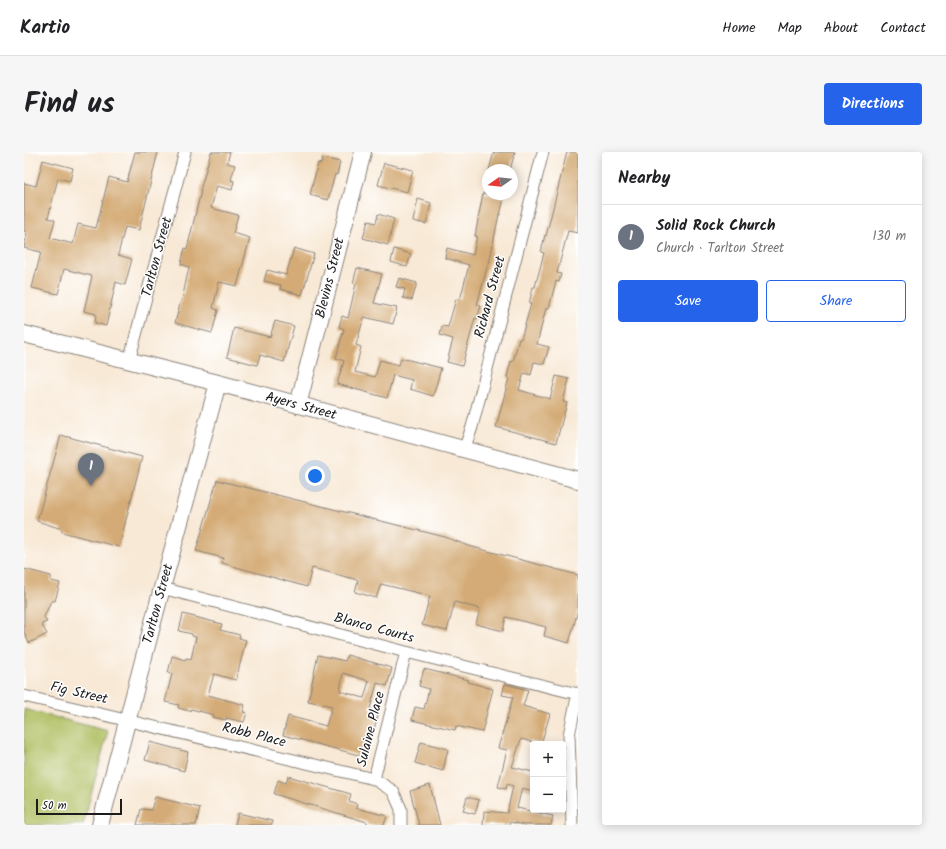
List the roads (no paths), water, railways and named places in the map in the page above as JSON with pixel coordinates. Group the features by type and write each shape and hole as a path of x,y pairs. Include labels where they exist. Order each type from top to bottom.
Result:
{"street":[{"name":"Tarlton Street","path":"129,361 186,152"},
{"name":"Blevins Street","path":"298,405 363,152"},
{"name":"Richard Street","path":"464,450 472,427 543,152"},
{"name":"Ayers Street","path":"24,334 218,383 578,480"},
{"name":"Tarlton Street","path":"100,825 162,588 218,383"},
{"name":"Blanco Courts","path":"162,588 406,652 578,694"},
{"name":"Sulaine Place","path":"401,825 401,809 393,791 374,779 406,652"},
{"path":"572,825 569,735 578,694"},
{"name":"Fig Street","path":"24,696 127,720"},
{"name":"Robb Place","path":"127,720 374,779"}],"place":[{"name":"Solid Rock Church","path":"91,486"}]}
